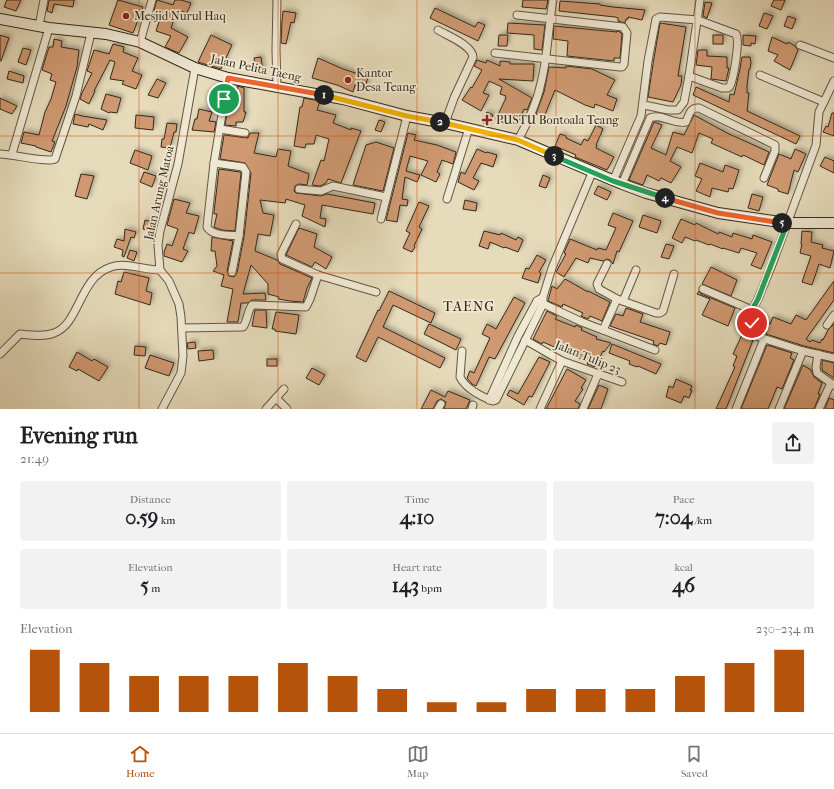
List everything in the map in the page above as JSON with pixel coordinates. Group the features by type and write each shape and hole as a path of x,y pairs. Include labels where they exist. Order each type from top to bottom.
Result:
{"street":[{"path":"12,154 44,27 44,0"},
{"path":"140,42 152,0"},
{"path":"277,0 277,87"},
{"path":"518,140 536,101 542,82 553,0"},
{"path":"644,104 668,110 678,110 684,102 700,0"},
{"path":"495,53 622,67 624,62 627,33 623,27 517,15"},
{"path":"618,183 642,116 648,61 656,19 660,17 698,20 733,32 737,35 735,65 731,84 728,88 722,88 689,76"},
{"name":"Jalan Pelita Taeng","path":"0,19 140,42 195,68 228,78 343,99 407,116 469,128 518,140 618,183 646,193 718,213 787,224 834,223"},
{"path":"438,30 470,49 473,54 444,123"},
{"path":"0,154 12,154 49,161 55,159 76,96 91,33"},
{"path":"800,45 834,58"},
{"name":"Jalan Arung Matoa","path":"162,409 181,373 183,356 179,304 169,281 160,270 158,246 160,231 178,164 195,68"},
{"path":"760,75 824,102"},
{"path":"228,78 214,163 207,226 210,231 213,232 239,236"},
{"path":"834,81 819,112 816,146 758,299 752,310 753,331 758,337 803,351 834,358"},
{"path":"618,183 650,118 658,117 684,123 686,122 692,109 695,108 699,108 775,145 775,151 764,178"},
{"path":"381,219 407,116"},
{"path":"447,199 469,128"},
{"path":"220,129 244,134"},
{"path":"214,163 236,165 245,169 246,176 239,236 232,272"},
{"path":"462,351 461,380 471,390 489,400 495,401 525,340 541,301 552,268 592,173"},
{"path":"299,189 324,191 333,186 386,197"},
{"path":"296,224 281,254 281,257 285,261 318,275 376,292"},
{"path":"607,264 597,284 598,290 656,313 663,311 674,274"},
{"path":"0,354 20,334 47,335 60,331 71,318 90,282 106,269 113,266 121,266 160,270"},
{"path":"603,330 636,270"},
{"path":"182,328 240,328 246,324 249,310 252,305 306,307 318,275"},
{"path":"703,289 752,310"},
{"path":"541,301 603,330 656,350"},
{"path":"489,400 512,349 541,301"},
{"path":"827,325 834,315"},
{"path":"736,409 764,339"},
{"name":"Jalan Tulip 23","path":"525,340 562,360 622,382"},
{"path":"512,349 519,354"},
{"path":"779,409 803,351"},
{"path":"818,354 816,367 817,372 832,384 819,409"},
{"path":"540,409 562,360"},
{"path":"583,409 598,374"},
{"path":"266,409 284,389"},
{"path":"276,398 287,409"}],"building":[{"path":"7,0 21,0 16,11 4,7"},
{"path":"49,0 74,0 73,7 54,4 52,13 47,11"},
{"name":"Mesjid Nurul Haq","path":"118,0 143,7 133,33 109,25"},
{"path":"157,0 173,5 175,0 191,3 187,13 177,10 171,28 188,37 179,53 165,47 171,36 156,31 162,13 154,10"},
{"path":"523,0 548,0 546,9 522,7"},
{"path":"774,0 785,0 781,10 771,6"},
{"path":"560,1 600,4 613,7 645,10 642,20 628,17 625,23 618,21 618,18 615,17 559,11"},
{"path":"705,2 712,3 707,18 703,16"},
{"path":"435,8 475,27 478,22 485,25 478,41 430,18"},
{"path":"283,11 296,13 294,23 291,22 286,44 281,43"},
{"path":"764,13 773,16 767,29 759,26"},
{"path":"788,16 796,19 792,29 784,26"},
{"path":"508,23 545,25 542,50 534,49 534,35 507,33"},
{"path":"660,23 686,27 678,76 682,76 681,85 673,102 648,97"},
{"path":"554,26 620,32 622,34 620,58 614,58 614,61 567,56 568,41 553,39"},
{"path":"0,35 9,38 1,61 0,61"},
{"path":"211,35 232,45 221,69 198,62"},
{"path":"499,35 508,35 507,46 498,46"},
{"path":"713,35 723,35 723,44 713,44"},
{"path":"743,35 756,36 755,44 751,43 751,46 743,45"},
{"path":"772,37 787,44 788,42 795,46 798,50 790,70 774,61 778,55 768,51"},
{"path":"54,39 62,41 61,47 79,50 77,67 66,106 52,141 55,142 51,152 36,146 21,143 24,132 39,135 45,112 51,99 56,82 50,80 52,74 42,70 49,47 53,47"},
{"path":"113,44 124,47 123,52 138,58 132,71 142,75 136,89 122,84 124,81 110,79 115,62 110,60 89,104 80,99 92,73 87,71 94,50 109,54"},
{"path":"23,48 31,50 26,65 18,62"},
{"path":"698,50 707,50 707,56 727,57 727,68 729,68 726,81 711,79 712,67 696,65"},
{"path":"261,57 263,72 256,73 254,58"},
{"path":"742,57 750,57 751,62 747,85 747,93 749,93 747,111 800,136 796,144 693,95 696,87 729,102 730,94 734,95"},
{"path":"318,58 343,69 368,77 365,88 355,85 353,92 337,85 312,78"},
{"path":"477,60 486,63 487,60 500,66 500,61 510,62 510,64 534,64 533,81 499,79 532,98 527,110 524,109 517,125 505,120 504,123 496,119 506,96 500,94 502,87 489,81 483,93 489,95 481,111 462,100 471,87 472,88 482,70 474,66"},
{"path":"566,66 592,69 615,80 607,95 617,99 613,111 595,104 594,108 585,105 555,90 544,117 536,114 544,92 549,67 566,68"},
{"path":"9,71 24,76 23,83 7,79"},
{"path":"157,79 166,83 158,98 148,95"},
{"path":"238,86 244,88 244,112 246,112 243,122 236,122 236,126 225,125 231,89 237,90"},
{"path":"106,94 121,98 117,113 109,113 101,109"},
{"path":"0,98 17,106 12,114 0,109"},
{"path":"304,98 320,101 317,110 336,115 333,123 351,130 351,128 361,131 341,183 328,179 326,183 320,186 312,185 321,160 324,161 329,139 316,135 314,144 306,144 305,148 294,146 300,107 302,107"},
{"path":"199,109 212,112 209,121 216,122 214,132 192,130 195,119 197,119"},
{"name":"PUSTU Bontoala Teang","path":"487,112 493,115 488,125 482,122"},
{"path":"832,113 834,113 834,136 823,132 826,126 828,127"},
{"path":"75,114 107,120 103,130 89,124 88,127 73,124"},
{"path":"136,115 154,117 153,130 135,128"},
{"path":"694,115 727,133 769,152 764,165 711,143 713,139 699,133 692,153 677,147 670,161 681,167 671,183 661,178 659,181 647,175 643,185 629,180 654,122 662,125 651,148 666,155 673,132 684,135"},
{"path":"379,120 385,122 381,132 375,130"},
{"path":"167,123 177,124 176,132 174,132 170,148 161,147"},
{"path":"596,125 603,129 596,148 614,157 607,170 575,157 576,155 555,146 560,134 581,145 584,139 588,141"},
{"path":"250,133 259,133 254,153 276,157 278,149 291,151 288,166 309,174 307,185 299,184 295,186 294,191 296,193 321,196 327,194 375,203 373,214 322,205 320,218 326,219 325,227 302,216 305,205 286,199 285,203 260,200 263,213 274,215 270,236 258,234 255,251 277,260 280,264 312,278 303,302 278,299 279,297 268,294 268,284 251,265 243,294 265,293 266,300 252,300 248,303 241,303 238,322 227,322 233,289 221,286 224,275 213,271 217,266 215,251 211,251 212,237 233,241 227,271 229,276 234,277 237,273 244,237 251,173 245,163 220,159 224,135 248,138"},
{"path":"408,133 416,135 414,140 437,145 456,152 453,164 442,160 437,172 440,174 436,182 421,175 428,161 410,156 406,171 420,175 417,182 405,177 402,199 408,200 407,206 400,205 397,222 386,220"},
{"path":"376,142 394,148 383,191 353,185 366,145"},
{"path":"477,149 486,153 497,155 493,167 481,163 473,178 479,181 474,190 458,182 461,172 465,174"},
{"path":"795,149 806,154 798,172 794,170 788,194 767,185 779,154 791,159"},
{"path":"135,150 152,156 148,170 130,163"},
{"path":"825,157 834,161 834,173 820,166"},
{"path":"700,163 723,172 725,165 739,170 733,189 729,188 728,192 712,188 710,197 696,191 702,179 695,176"},
{"path":"219,169 241,173 235,231 222,230 214,227 217,214 214,214 214,212"},
{"path":"144,172 156,176 152,187 140,182"},
{"path":"81,174 94,176 87,199 75,196"},
{"path":"543,175 550,178 546,188 539,186"},
{"path":"598,186 611,192 607,200 594,194"},
{"path":"752,194 763,197 759,211 748,208"},
{"path":"174,199 190,203 186,213 199,216 194,234 189,232 183,249 188,251 182,262 164,256 167,244 172,246 178,229 167,225"},
{"path":"465,200 477,203 476,211 463,209"},
{"path":"419,202 429,206 419,227 422,229 412,252 403,248 410,233 406,231"},
{"path":"613,213 633,221 619,252 617,251 613,264 607,259 603,261 590,258 588,263 576,258 564,277 556,272 566,254 564,253 570,239 597,250 598,248 606,250 616,228 608,225"},
{"path":"643,215 661,221 657,233 639,227"},
{"path":"681,219 695,225 696,223 718,234 719,232 732,237 733,233 752,239 753,235 772,242 761,269 751,265 757,253 741,248 739,253 685,237 682,243 672,238"},
{"path":"145,220 152,222 150,231 143,229"},
{"path":"299,228 317,234 314,247 332,257 326,269 315,262 312,267 286,255"},
{"path":"125,229 136,232 134,238 131,237 124,257 122,256 123,250 114,247 117,239 124,241"},
{"path":"484,231 500,235 501,233 516,240 518,237 523,240 518,252 490,242 488,249 479,246"},
{"path":"802,231 812,232 811,242 823,245 822,248 834,251 830,268 819,264 812,285 802,282 811,256 800,253"},
{"path":"666,244 674,246 669,259 661,257"},
{"path":"130,250 137,252 134,261 127,258"},
{"path":"537,255 546,260 539,272 541,273 538,283 522,278 526,268 529,269"},
{"path":"711,267 737,280 731,296 702,284"},
{"path":"124,272 149,278 146,291 152,293 150,305 115,294 118,281 121,282"},
{"path":"565,279 610,302 602,321 590,316 588,319 581,316 583,313 563,304 562,307 548,301 552,286 557,289"},
{"path":"834,281 834,300 806,339 810,342 812,340 820,343 828,330 834,324 834,353 804,346 766,334 767,331 759,328 762,320 770,324 773,317 791,324 796,315 806,320"},
{"path":"389,291 435,313 431,323 393,305 383,327 445,358 440,368 378,337 366,362 356,357 378,310 379,311"},
{"path":"699,291 701,294 735,308 728,326 702,315 710,299 697,294"},
{"path":"514,297 525,303 495,359 489,357 476,386 467,378 470,371 474,373 490,338 482,334 487,324 496,329"},
{"path":"626,308 643,314 640,322 670,332 666,345 660,343 658,346 653,344 654,341 610,326 616,314 623,316"},
{"path":"255,310 266,310 267,328 252,326"},
{"path":"547,311 557,316 555,319 575,327 576,325 582,328 581,330 597,337 596,339 611,343 604,352 603,351 595,367 587,364 588,362 533,339"},
{"path":"276,312 299,315 296,334 275,331 275,329 272,329"},
{"path":"429,324 461,339 456,350 424,334"},
{"path":"742,335 753,340 726,409 716,409 735,367 733,366 737,356 733,354"},
{"path":"195,342 196,348 188,349 187,343"},
{"path":"612,344 661,364 656,374 638,366 629,364 630,361 609,353"},
{"path":"767,345 792,353 790,358 794,360 782,389 777,387 768,409 741,409"},
{"path":"135,346 146,347 145,356 134,355"},
{"path":"213,350 214,359 199,361 198,351"},
{"path":"77,352 92,361 94,359 108,367 99,381 78,369 77,371 69,367"},
{"path":"150,355 174,363 169,376 145,368"},
{"path":"539,357 550,362 532,397 529,396 524,405 507,395 510,390 518,394"},
{"path":"267,359 277,359 277,366 267,366"},
{"path":"822,360 834,363 834,378 822,370"},
{"path":"803,365 811,370 814,377 822,383 818,394 820,394 814,409 784,409"},
{"path":"312,368 325,375 319,385 306,378"},
{"path":"567,369 586,380 581,388 583,389 575,401 580,404 578,409 546,409"},
{"path":"676,379 692,386 689,398 684,396 681,403 666,397 669,386 673,388"},
{"path":"599,385 608,389 601,409 588,409"},
{"path":"431,390 445,397 448,391 470,400 466,409 444,409 446,402 441,399 437,401 433,409 421,409"},
{"path":"829,398 834,400 834,409 825,409"}],"place":[{"name":"Mesjid Nurul Haq","path":"126,16"},
{"name":"Kantor Desa Teang","path":"348,80"},
{"name":"PUSTU Bontoala Teang","path":"487,120"}],"district":[{"name":"TAENG","path":"469,306"}],"route":[{"path":"224,99 228,78 343,99 407,116 518,140 592,173 646,193 718,213 787,224 758,299 752,310 752,323"}]}
